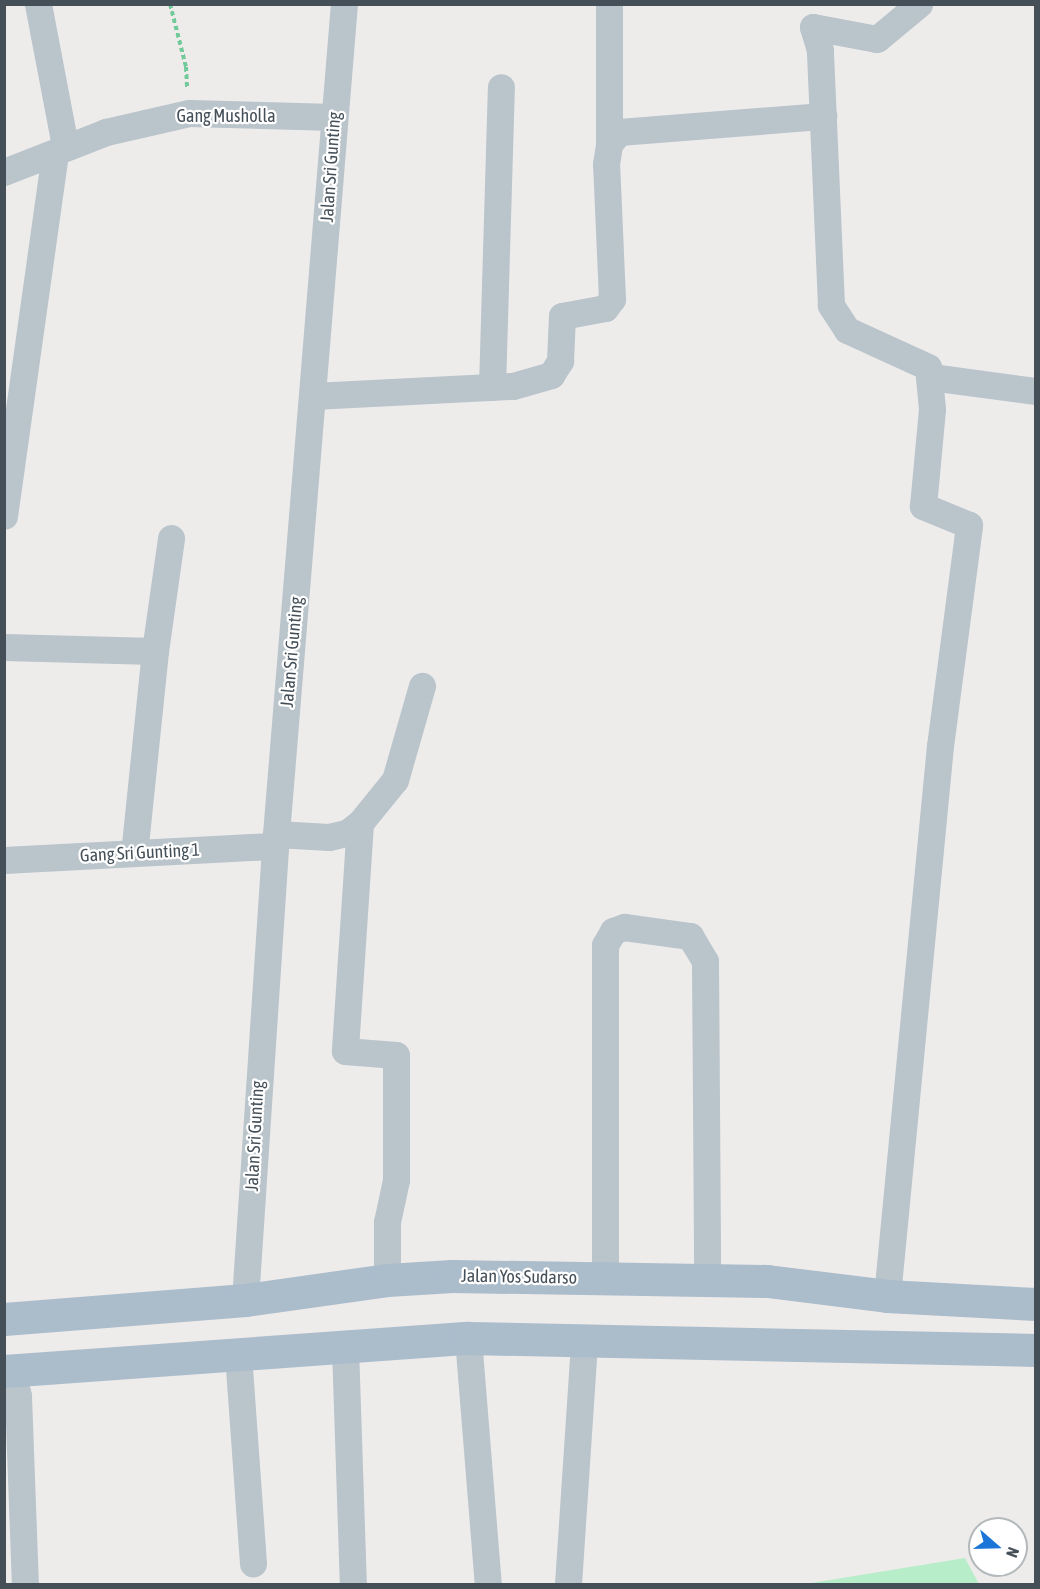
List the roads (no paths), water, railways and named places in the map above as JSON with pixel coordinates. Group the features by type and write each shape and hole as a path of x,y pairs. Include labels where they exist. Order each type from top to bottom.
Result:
{"main road":[{"name":"Jalan Yos Sudarso","path":"4,1319 245,1300 387,1280 452,1276 767,1281 887,1296 1035,1304"},
{"path":"8,1370 468,1338 1035,1350"}],"street":[{"path":"4,516 60,150 38,4"},
{"name":"Jalan Sri Gunting","path":"245,1300 275,840 344,4"},
{"path":"887,1296 940,746 969,525 923,506 931,377 928,367 847,330 831,305 820,50 813,27 877,39 919,4"},
{"path":"313,396 492,387 551,375 560,360 562,316 610,304 606,164 609,144 609,5"},
{"path":"492,387 501,87"},
{"name":"Gang Musholla","path":"4,172 106,132 189,113 334,117"},
{"path":"609,144 620,132 823,116"},
{"path":"931,377 1035,391"},
{"path":"134,853 155,651 171,538"},
{"path":"4,647 155,651"},
{"path":"387,1280 387,1222 396,1180 396,1055 345,1051 360,823 395,780 422,686"},
{"name":"Gang Sri Gunting 1","path":"4,860 134,853 329,837 347,833 360,823"},
{"path":"605,1278 605,945 613,931 624,927 690,936 705,961 708,1280"},
{"path":"468,1338 488,1584"},
{"path":"568,1584 584,1341"},
{"path":"345,1347 353,1584"},
{"path":"238,1354 253,1563"},
{"path":"8,1370 18,1396 25,1584"}]}
